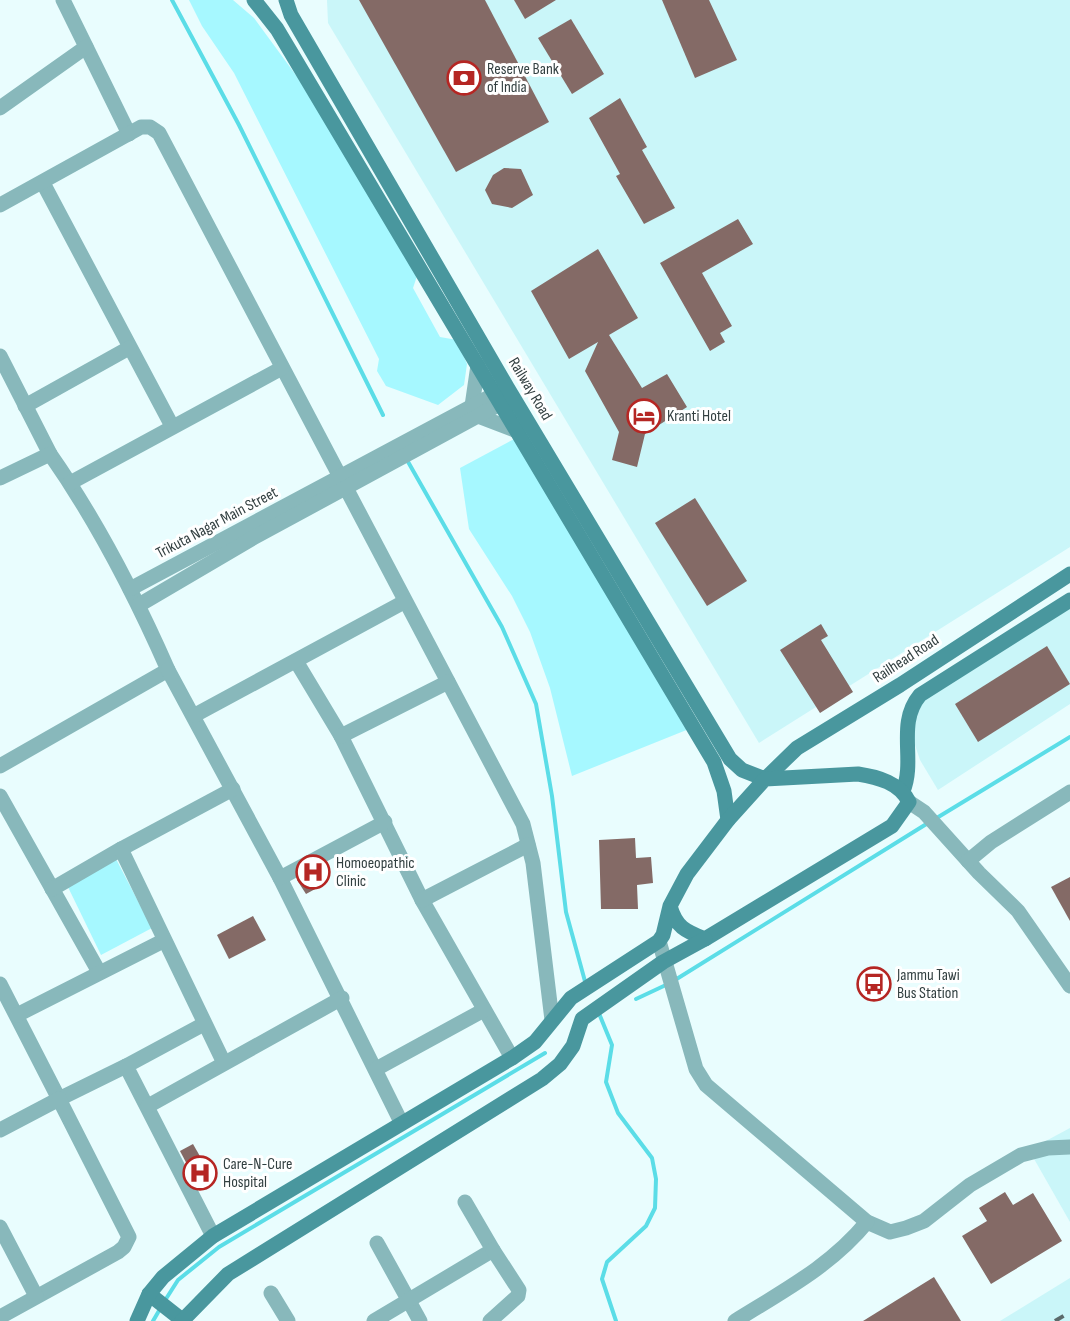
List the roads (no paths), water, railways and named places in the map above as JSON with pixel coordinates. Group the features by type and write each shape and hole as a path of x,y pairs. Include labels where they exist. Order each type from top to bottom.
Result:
{"main road":[{"path":"254,0 277,29 477,365 504,395 517,431 714,762 724,791 728,820"},
{"name":"Railway Road","path":"286,0 291,15 504,395 681,675 730,759 742,770 765,779"},
{"name":"Railhead Road","path":"659,941 663,935 670,906 687,874 728,820 797,748 900,686 1070,574"},
{"path":"154,1298 180,1319 228,1274 542,1079 560,1064 573,1046 582,1019 625,987 664,967 705,939 873,840 892,826 906,797 908,714 920,695 1070,600"},
{"path":"667,684 681,675"},
{"path":"765,779 858,774 874,776 906,797"},
{"path":"670,906 675,922 683,930 705,939"},
{"path":"137,1321 154,1298 163,1277 213,1236 512,1058 535,1042 571,998 659,941"}],"street":[{"path":"63,0 129,134"},
{"path":"0,108 86,47"},
{"path":"0,205 141,127 150,127 159,133 344,482 404,602 511,798 528,844 552,1020"},
{"path":"43,183 172,426"},
{"path":"25,406 129,348"},
{"path":"0,356 50,454 70,483 139,604 168,670 195,716 342,998 401,1122"},
{"path":"477,365 475,411 517,431"},
{"path":"70,483 282,368"},
{"name":"Trikuta Nagar Main Street","path":"130,589 344,482 504,395"},
{"path":"0,478 50,454"},
{"path":"139,604 344,482"},
{"path":"195,716 404,602"},
{"path":"296,661 342,736 422,900 512,1058"},
{"path":"0,766 168,670"},
{"path":"342,736 448,682"},
{"path":"52,889 233,789"},
{"path":"968,861 991,842 1070,792"},
{"path":"0,796 99,972"},
{"path":"906,797 924,812 968,861 1018,911 1070,986"},
{"path":"280,878 385,822"},
{"path":"422,900 528,844"},
{"path":"121,849 224,1063"},
{"path":"16,1015 164,941"},
{"path":"659,941 664,967 696,1069 706,1085 867,1222 890,1232 906,1228 924,1221 970,1185 1022,1155 1048,1148 1070,1147"},
{"path":"0,984 129,1238 118,1252 0,1317"},
{"path":"148,1106 342,998"},
{"path":"376,1069 484,1010"},
{"path":"0,1130 204,1024"},
{"path":"126,1066 213,1236"},
{"path":"465,1202 519,1290 518,1296 490,1321"},
{"path":"735,1321 824,1266 844,1249 867,1222"},
{"path":"0,1227 36,1296"},
{"path":"377,1243 420,1321"},
{"path":"374,1321 494,1250"},
{"path":"272,1293 288,1321"}],"waterway":[{"path":"172,0 239,125 383,415"},
{"path":"407,460 502,627 536,704 552,796 566,912 586,985"},
{"path":"935,819 1070,737"},
{"path":"675,980 928,823"},
{"path":"636,999 668,984"},
{"path":"598,1011 612,1045 606,1082 618,1113 652,1158 656,1179 655,1208 646,1226 607,1262 602,1279 616,1321"},
{"path":"164,1302 178,1280 219,1247 545,1053"},
{"path":"153,1321 160,1309"}],"railway":[{"path":"1055,1321 1070,1312"}],"place":[{"name":"Reserve Bank of India","path":"464,78"},
{"name":"Kranti Hotel","path":"644,416"},
{"name":"Homoeopathic Clinic","path":"313,872"},
{"name":"Jammu Tawi Bus Station","path":"874,984"},
{"name":"Care-N-Cure Hospital","path":"200,1173"}]}
